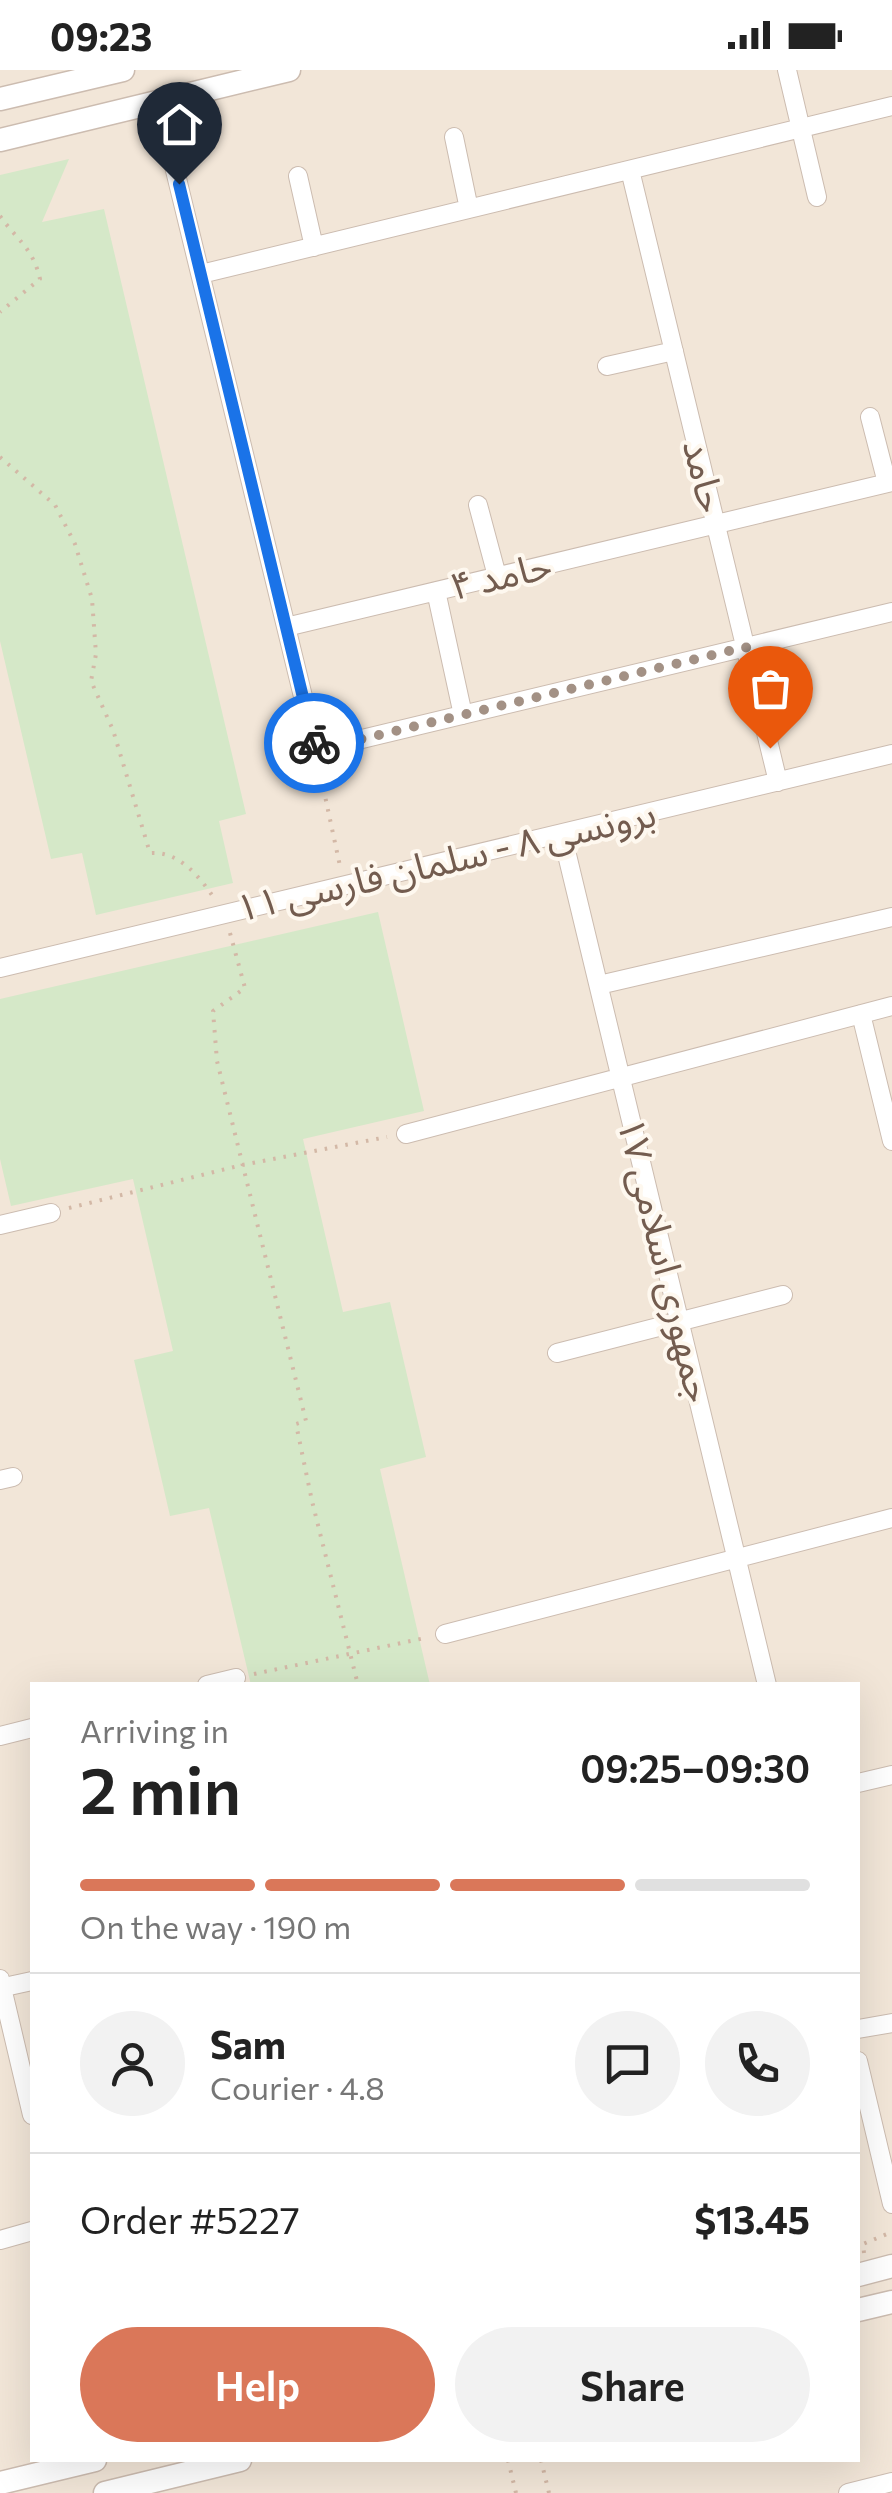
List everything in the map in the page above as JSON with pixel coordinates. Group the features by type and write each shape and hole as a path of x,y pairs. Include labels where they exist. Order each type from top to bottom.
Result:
{"street":[{"path":"0,99 124,70"},
{"path":"0,140 289,70"},
{"path":"787,70 817,197"},
{"path":"201,274 892,106"},
{"path":"454,137 469,209"},
{"path":"172,154 316,750 892,612"},
{"name":"حامد","path":"630,170 778,782"},
{"path":"298,176 314,247"},
{"path":"607,366 674,351"},
{"path":"870,417 889,483"},
{"name":"حامد ۴","path":"286,627 889,483"},
{"path":"478,505 497,576"},
{"path":"436,591 463,715"},
{"name":"برونسی ۸ - سلمان فارسی ۱۱","path":"0,968 892,754"},
{"name":"جمهوری اسلامی ۱۷","path":"562,834 766,1682"},
{"path":"599,985 892,916"},
{"path":"406,1134 892,1006"},
{"path":"861,1014 892,1140"},
{"path":"0,1226 50,1213"},
{"path":"556,1352 783,1295"},
{"path":"445,1634 892,1518"},
{"path":"220,1682 236,1678"},
{"path":"0,1736 30,1728"},
{"path":"860,1783 892,1775"},
{"path":"30,1981 1,1985 30,2107"},
{"path":"860,2029 892,2023"},
{"path":"860,2069 892,2204"},
{"path":"0,2240 30,2232"},
{"path":"860,2274 892,2266"},
{"path":"860,2310 892,2302"},
{"path":"0,2484 87,2462"},
{"path":"104,2493 232,2462"},
{"path":"848,2493 892,2482"}],"path":[{"path":"0,216 16,238 27,244 40,278 0,312"},
{"path":"0,457 55,504 75,544 92,599 96,654 91,681 114,730 150,853 183,862 202,880 225,914 245,988 213,1011 217,1062 306,1421 296,1424 357,1682"},
{"path":"316,750 344,886"},
{"path":"50,1213 242,1165 406,1134"},
{"path":"236,1678 445,1634"},
{"path":"508,2462 516,2493"},
{"path":"542,2462 549,2493"}],"shaded area":[{"path":"0,70 892,70 892,2493 0,2493"}],"green space":[{"path":"69,159 42,222 104,209 246,814 219,821 233,883 96,915 82,853 51,859 0,641 0,175"},
{"path":"378,912 424,1111 303,1139 343,1312 390,1302 426,1457 380,1469 429,1682 250,1682 209,1508 170,1516 134,1360 173,1351 133,1179 11,1206 0,1159 0,999"}],"way so far":[{"path":"314,743 316,750 746,647 770,748"}],"route":[{"path":"179,184 314,743"}]}
